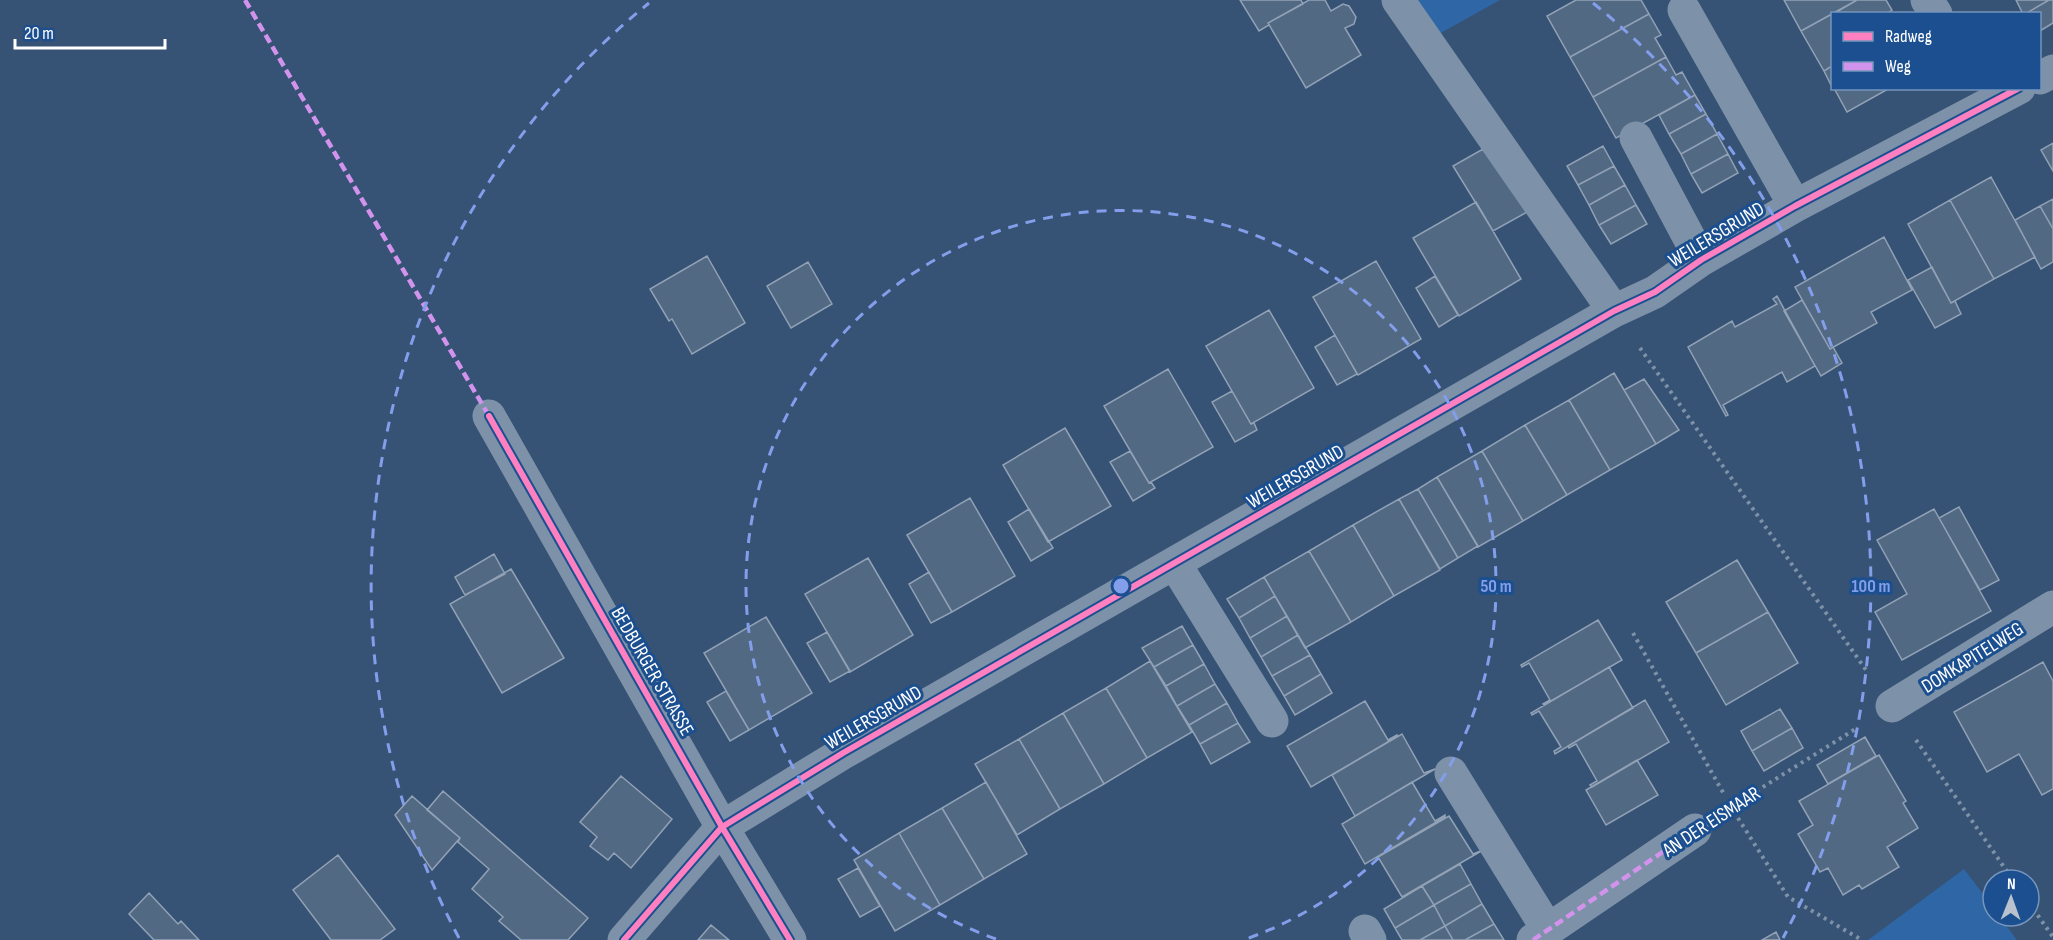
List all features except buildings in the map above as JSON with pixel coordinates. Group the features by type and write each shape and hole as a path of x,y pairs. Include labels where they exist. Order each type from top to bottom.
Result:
{"street":[{"path":"1398,0 1614,311"},
{"name":"WEILERSGRUND","path":"1684,10 1795,206"},
{"name":"WEILERSGRUND","path":"624,940 722,827 843,753 1614,311 1655,292 1701,260 1986,96 2011,90"},
{"path":"1636,138 1701,260"},
{"name":"BEDBURGER STRASSE","path":"489,416 722,827 790,940"},
{"path":"1175,564 1272,722"},
{"name":"DOMKAPITELWEG","path":"1892,706 2053,607"},
{"path":"1451,773 1540,935"},
{"name":"AN DER EISMAAR","path":"1540,935 1695,830"}],"path":[{"path":"1614,311 2005,868"},
{"path":"1633,633 1731,807"},
{"path":"1737,817 1788,897 1862,940"},
{"path":"2041,920 2053,937"}],"shaded area":[{"path":"1414,0 1500,0 1439,34"},
{"path":"1964,869 1981,891 1981,928 2008,928 2017,940 1868,940"}],"marked path":[{"path":"245,0 489,416"},
{"path":"1533,940 1695,830"}],"cycle path":[{"path":"624,940 722,827 843,753 1614,311 1655,292 1701,260 1795,206 2015,90"},
{"path":"489,416 722,827 790,940"}]}
